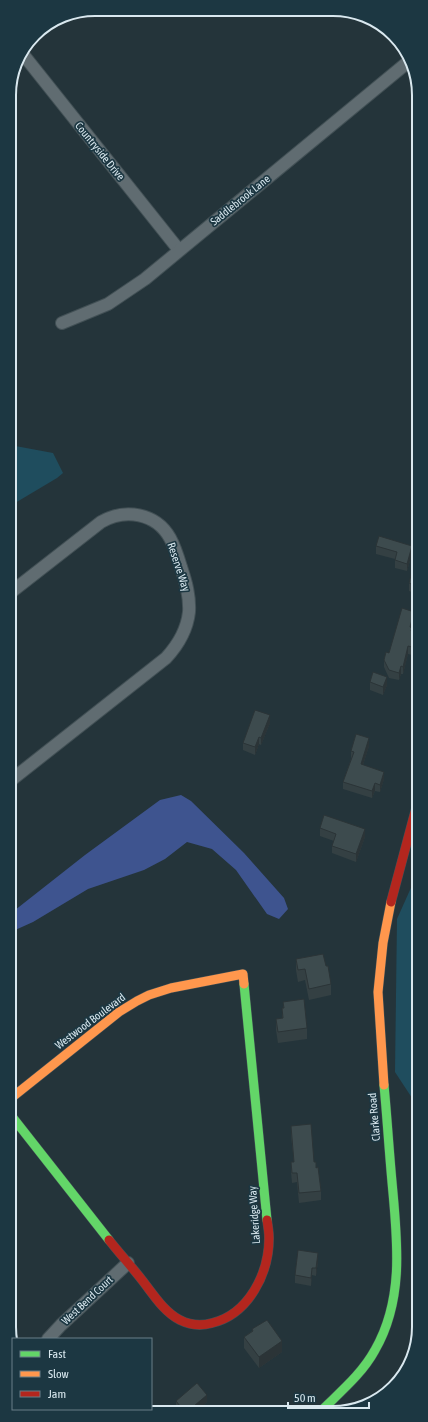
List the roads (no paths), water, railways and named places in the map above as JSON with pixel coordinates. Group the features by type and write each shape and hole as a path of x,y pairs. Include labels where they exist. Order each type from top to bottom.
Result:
{"street":[{"name":"Countryside Drive","path":"25,57 179,250"},
{"name":"Saddlebrook Lane","path":"62,323 108,304 145,279 405,64"},
{"name":"Reserve Way","path":"16,588 101,522 112,516 128,514 150,518 161,526 168,535 174,547 188,588 189,605 187,622 181,637 177,645 166,658 16,776"},
{"name":"Clarke Road","path":"326,1406 361,1369 376,1350 390,1317 396,1293 398,1270 396,1234 379,1032 378,992 381,953 387,913 412,822"},
{"name":"Westwood Boulevard","path":"16,1094 119,1012 137,1000 172,988 243,974"},
{"name":"Lakeridge Way","path":"16,1122 128,1263 173,1315 185,1322 200,1325 221,1320 240,1308 252,1293 264,1269 268,1250 269,1227 243,974"},
{"name":"West Bend Court","path":"49,1338 128,1263"}],"water":[{"path":"181,795 191,801 244,853 284,898 288,909 279,919 267,914 236,870 212,849 187,842 165,859 144,870 88,889 33,922 16,930 16,909 85,855 160,800"}]}
